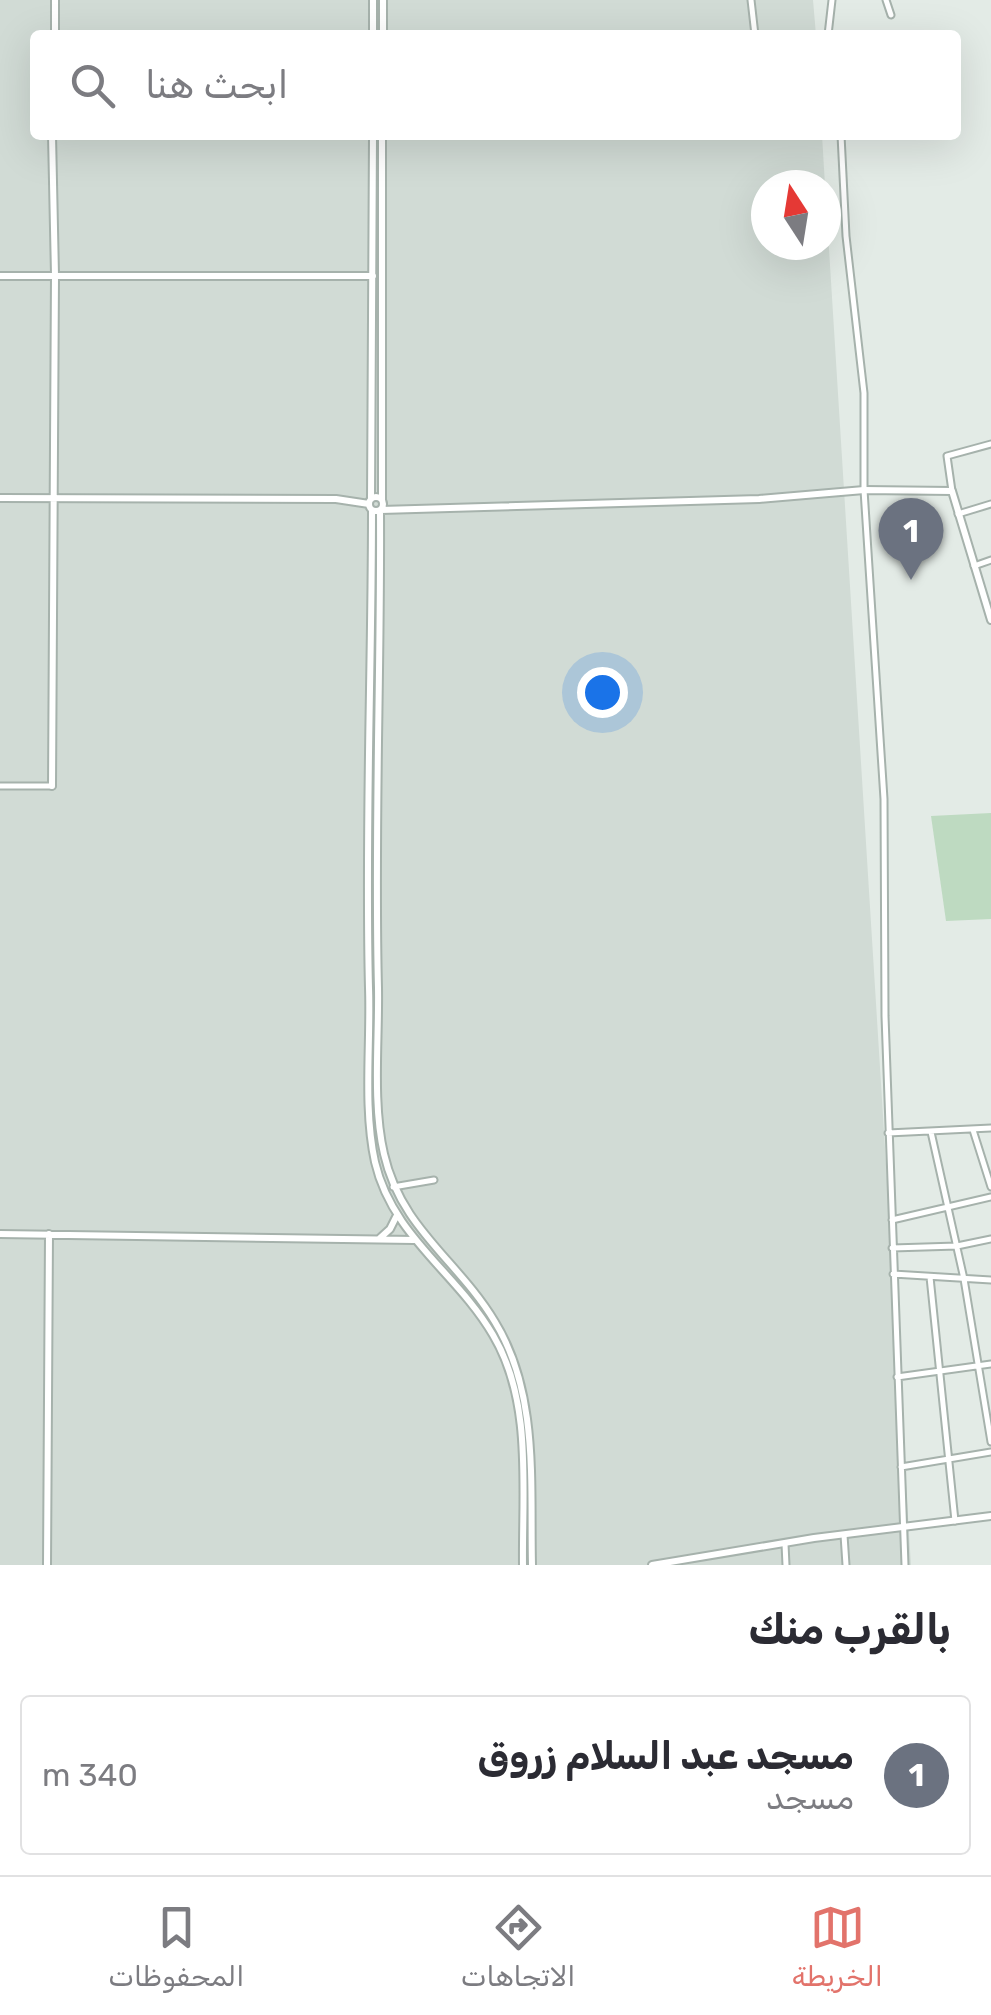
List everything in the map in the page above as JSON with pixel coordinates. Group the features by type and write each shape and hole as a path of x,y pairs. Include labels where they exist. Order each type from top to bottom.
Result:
{"street":[{"path":"54,30 56,0"},
{"path":"373,30 374,0"},
{"path":"382,30 383,0"},
{"path":"751,0 754,30"},
{"path":"829,30 832,0"},
{"path":"886,0 891,15"},
{"path":"0,786 52,786 52,140"},
{"path":"373,140 377,505"},
{"path":"382,140 373,1150 384,1193 396,1216 494,1335 512,1378 524,1441 532,1565"},
{"path":"842,140 846,236 864,393 864,490 884,799 883,959 904,1565"},
{"path":"0,276 373,276"},
{"path":"991,444 947,456 958,514 991,618"},
{"path":"0,498 336,499 409,511 759,499 864,490 952,491"},
{"path":"958,514 991,504"},
{"path":"974,566 991,560"},
{"path":"373,968 381,1139 393,1186 422,1234 477,1297 501,1332 523,1385 523,1565"},
{"path":"888,1133 991,1128"},
{"path":"973,1130 991,1187"},
{"path":"931,1132 964,1278 991,1442"},
{"path":"393,1186 434,1180"},
{"path":"892,1220 991,1197"},
{"path":"378,1239 390,1229 396,1216"},
{"path":"0,1234 414,1240 422,1234"},
{"path":"47,1565 49,1234"},
{"path":"892,1248 957,1246 991,1239"},
{"path":"893,1274 991,1280"},
{"path":"930,1277 954,1521"},
{"path":"897,1377 991,1364"},
{"path":"900,1466 991,1452"},
{"path":"652,1565 991,1516"},
{"path":"844,1535 846,1565"},
{"path":"785,1544 786,1565"}],"shaded area":[{"path":"0,0 813,0 816,30 30,30 30,140 822,140 824,170 751,170 751,260 830,260 911,1565 0,1565"}],"green space":[{"path":"991,813 991,919 946,921 931,816"}],"place":[{"name":"مسجد عبد السلام زروق","path":"911,580"}]}
